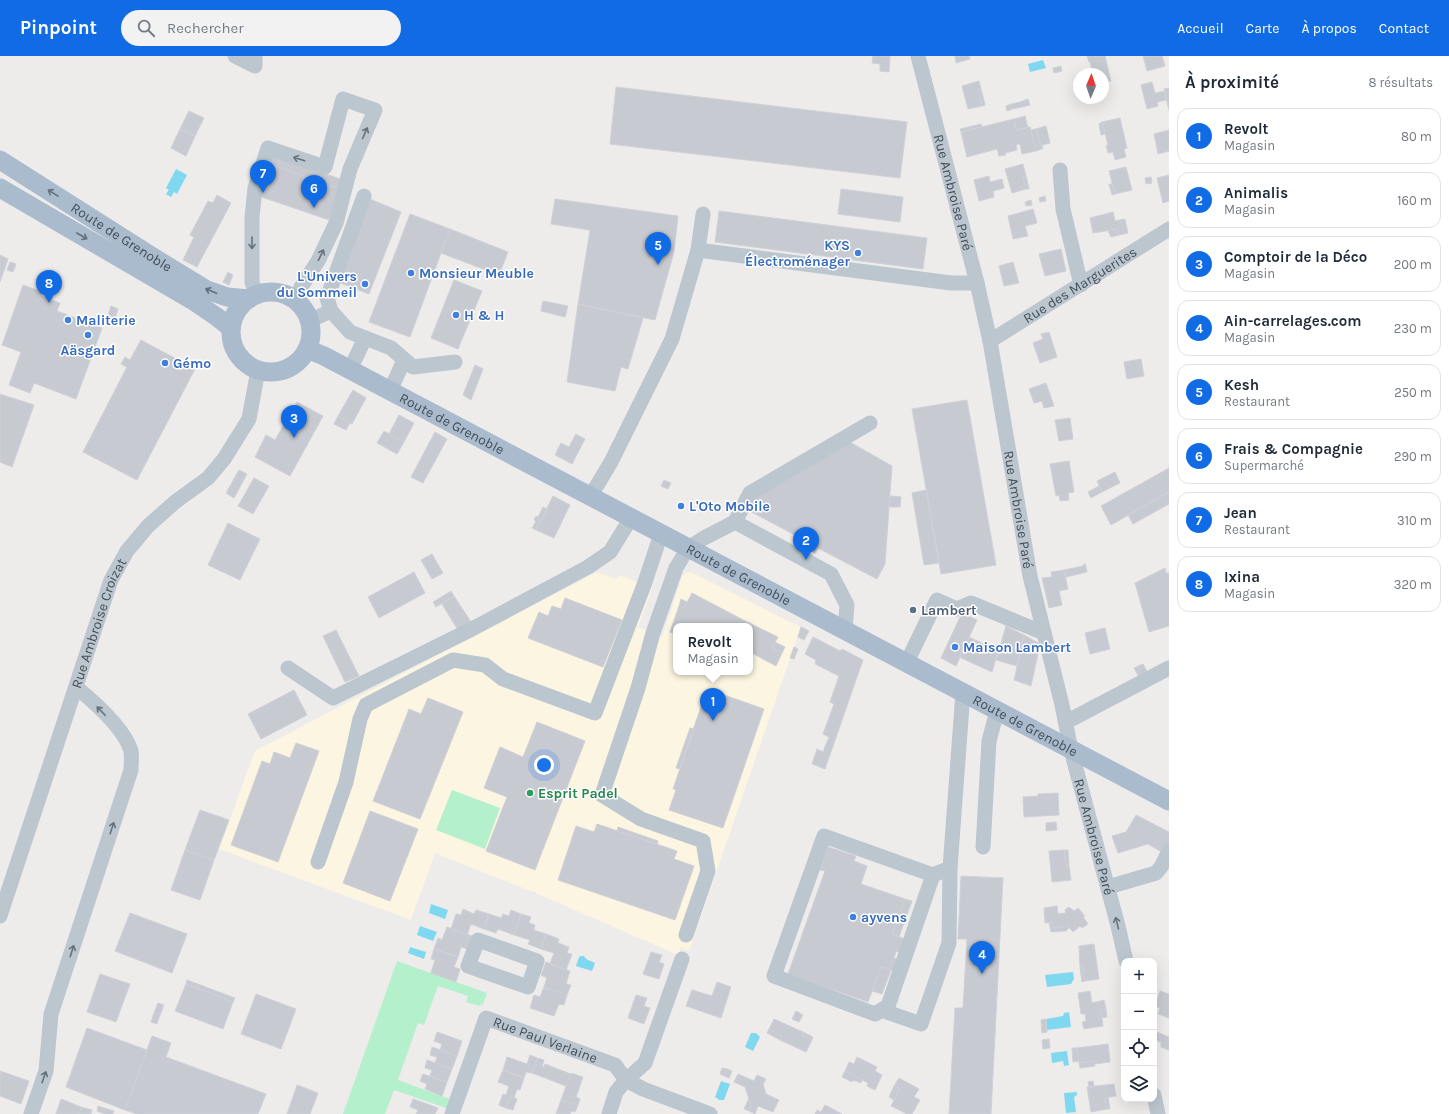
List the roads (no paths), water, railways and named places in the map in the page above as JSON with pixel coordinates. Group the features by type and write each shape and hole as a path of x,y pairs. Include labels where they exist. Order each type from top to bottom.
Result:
{"main road":[{"name":"Route de Grenoble","path":"0,160 207,290 227,297 252,297"},
{"name":"Route de Grenoble","path":"0,188 192,300 218,317 231,328"},
{"path":"266,293 277,293 296,301 304,310 309,321 310,335 307,349 301,358 292,366 270,372 258,370 246,364 236,353 231,340 231,328 234,317 240,307 252,297 266,293"},
{"name":"Route de Grenoble","path":"307,349 350,370 907,662 1169,801"}],"street":[{"path":"235,56 255,66 255,56"},
{"name":"Rue Ambroise Paré","path":"918,56 977,283 990,341 1030,576 1066,722 1071,750 1108,887 1125,958"},
{"path":"296,301 301,287 318,261 336,223 350,169 375,110 343,99 326,167"},
{"path":"252,297 252,217 255,188 268,148 326,167 335,162 350,169"},
{"path":"1060,170 1063,209 1081,285"},
{"path":"364,196 327,298 331,311 350,332 391,348 412,367 455,362"},
{"path":"590,497 610,462 672,340 698,250 703,214"},
{"name":"Rue des Marguerites","path":"990,341 1169,229"},
{"path":"698,250 951,283 977,283"},
{"path":"309,321 331,311"},
{"path":"350,370 364,338"},
{"path":"390,391 404,360"},
{"name":"Rue Ambroise Croizat","path":"0,916 111,580 127,551 148,526 175,502 208,478 224,459 249,419 258,370"},
{"path":"686,935 708,871 702,841 641,819 602,795 638,688 653,633 676,568 688,548 735,522 750,493 870,423"},
{"path":"288,668 333,698 472,629 588,567 610,552 632,518"},
{"path":"735,522 830,574 847,605 845,630"},
{"path":"318,862 346,782 360,719 366,705 453,660 485,665 503,679 595,713 644,585 661,534"},
{"path":"907,662 937,600 957,609 971,603 1044,633"},
{"path":"1066,722 1169,668"},
{"path":"31,1114 46,1071 51,1014 131,770 131,751 121,731 89,698 76,687"},
{"path":"881,1010 921,1024 949,943 950,868 963,692"},
{"path":"983,847 989,741 997,710"},
{"path":"933,875 888,1006 875,1014 774,976 824,836 933,875 950,868"},
{"path":"1108,887 1162,871 1169,851"},
{"path":"609,1114 616,1092 626,1080 645,1063 682,959"},
{"name":"Rue Paul Verlaine","path":"452,1114 486,1018 616,1064 626,1080 643,1089 710,1114"}],"water":[{"path":"1043,60 1046,68 1030,72 1028,64"},
{"path":"176,169 187,175 177,194 174,192 171,197 166,194 169,190 166,188"},
{"path":"431,904 448,910 445,919 429,913"},
{"path":"420,926 437,932 433,941 417,935"},
{"path":"410,947 426,952 424,959 408,953"},
{"path":"584,956 586,959 595,963 592,971 576,966 579,957"},
{"path":"1073,972 1074,979 1071,984 1047,987 1045,975"},
{"path":"1069,1012 1071,1027 1047,1030 1046,1019 1063,1016 1064,1013"},
{"path":"751,1033 756,1033 760,1037 753,1051 745,1047"},
{"path":"1067,1051 1069,1065 1064,1066 1063,1061 1052,1063 1051,1053"},
{"path":"721,1081 730,1084 724,1100 719,1100 715,1097"},
{"path":"1077,1092 1077,1095 1074,1097 1076,1112 1066,1113 1064,1093"}],"place":[{"name":"Jean","path":"263,193"},
{"name":"Frais & Compagnie","path":"314,208"},
{"name":"KYS Électroménager","path":"858,253"},
{"name":"Kesh","path":"658,265"},
{"name":"Monsieur Meuble","path":"411,273"},
{"name":"L'Univers du Sommeil","path":"365,284"},
{"name":"Ixina","path":"49,303"},
{"name":"H & H","path":"456,315"},
{"name":"Maliterie","path":"68,320"},
{"name":"Aäsgard","path":"88,335"},
{"name":"Gémo","path":"165,363"},
{"name":"Comptoir de la Déco","path":"294,438"},
{"name":"L'Oto Mobile","path":"681,506"},
{"name":"Animalis","path":"806,560"},
{"name":"Lambert","path":"913,610"},
{"name":"Maison Lambert","path":"955,647"},
{"name":"Revolt","path":"713,721"},
{"name":"Esprit Padel","path":"530,793"},
{"name":"ayvens","path":"853,917"},
{"name":"Ain-carrelages.com","path":"982,974"}]}
